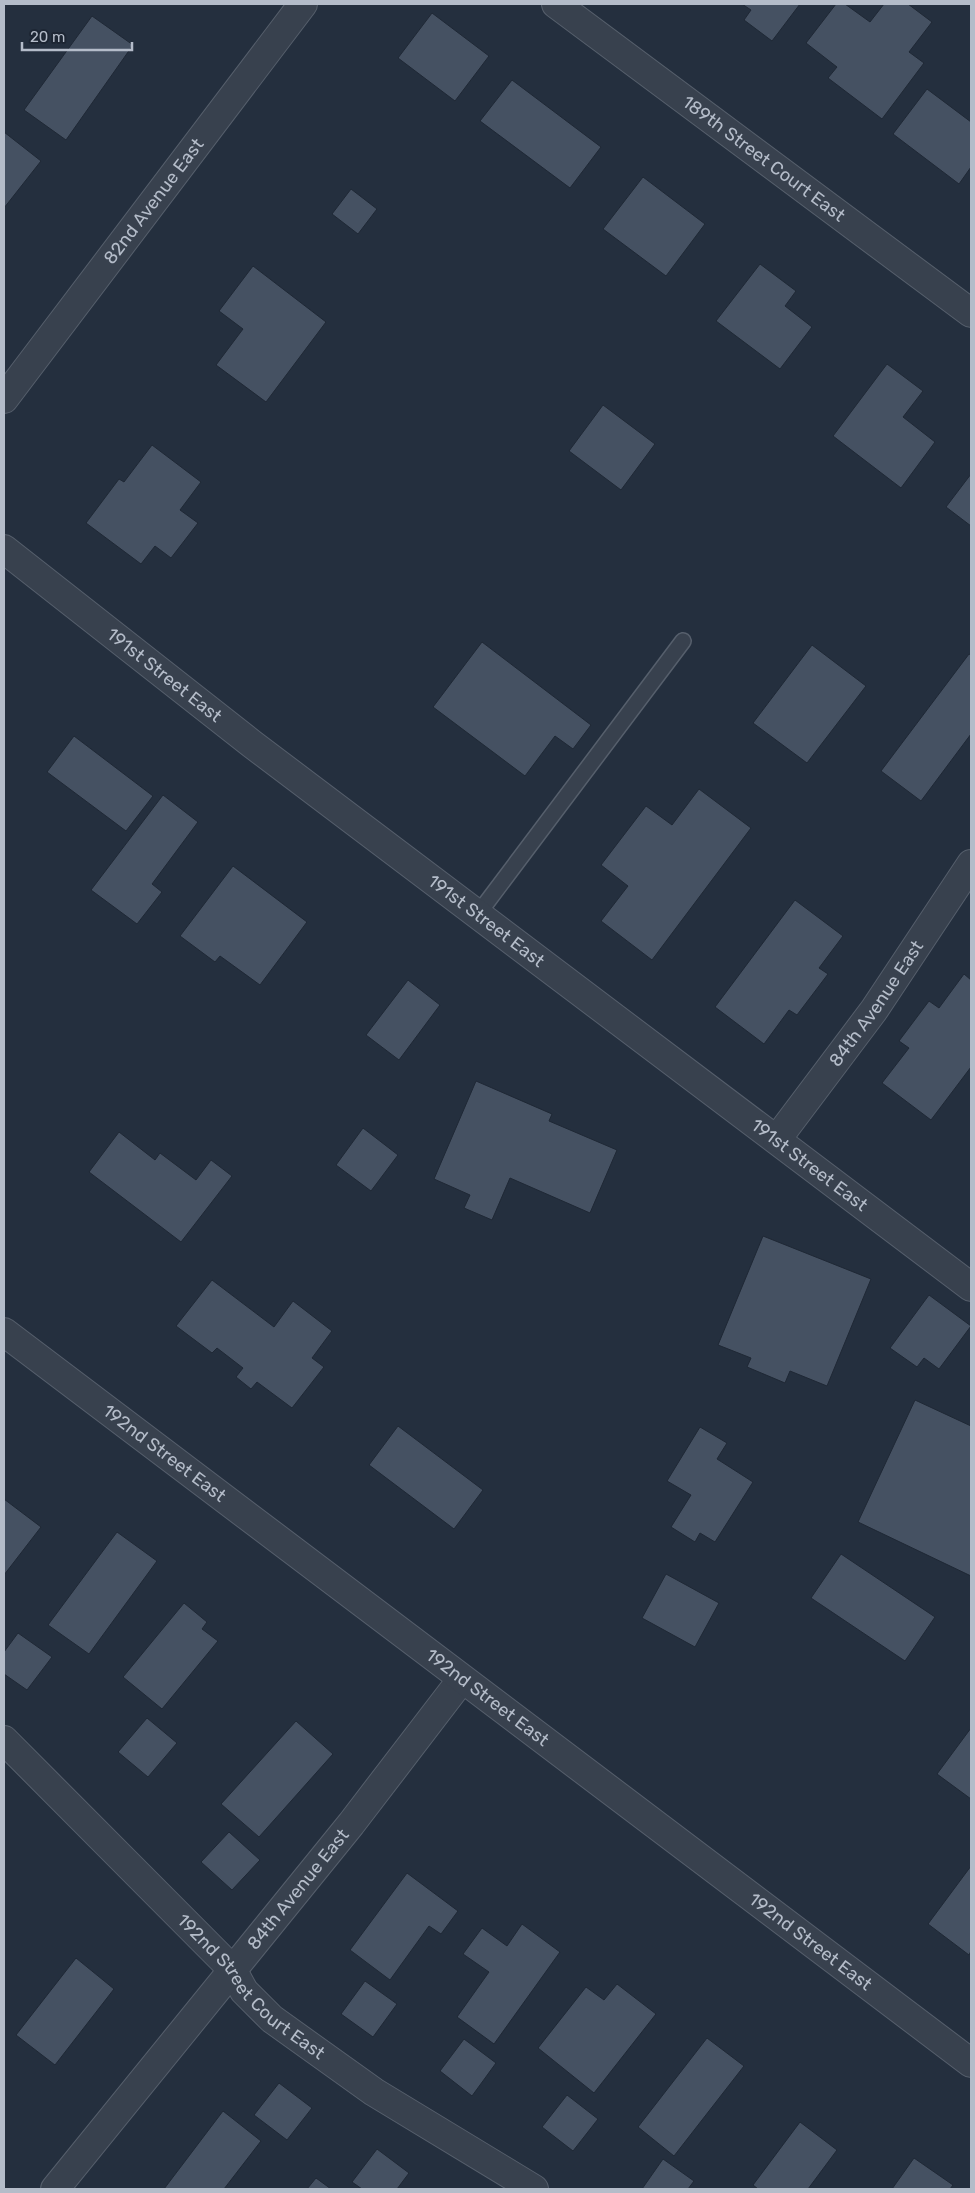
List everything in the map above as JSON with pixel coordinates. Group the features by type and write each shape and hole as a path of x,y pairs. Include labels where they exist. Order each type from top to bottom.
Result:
{"street":[{"name":"82nd Avenue East","path":"4,399 303,4"},
{"name":"189th Street Court East","path":"556,4 971,313"},
{"name":"191st Street East","path":"4,549 252,744 971,1287"},
{"name":"84th Avenue East","path":"777,1139 874,1010 971,864"},
{"name":"192nd Street East","path":"4,1332 971,2064"},
{"name":"84th Avenue East","path":"54,2189 351,1824 462,1679"},
{"name":"192nd Street Court East","path":"4,1740 232,1969 244,1991 272,2019 374,2092 534,2189"}],"lane":[{"path":"478,914 683,642"}],"building":[{"path":"742,4 800,4 772,41 744,20 751,10"},
{"path":"836,4 845,4 870,22 884,4 908,4 932,22 909,52 924,63 882,119 828,78 837,67 806,43"},
{"path":"432,13 489,56 455,101 398,58"},
{"path":"92,16 133,45 66,140 24,110"},
{"path":"512,80 601,147 570,188 480,121"},
{"path":"927,89 971,122 971,167 959,184 893,134"},
{"path":"4,132 41,161 4,208"},
{"path":"643,177 705,224 666,276 603,229"},
{"path":"351,189 377,209 358,234 332,214"},
{"path":"760,264 796,291 785,306 812,327 780,369 716,321"},
{"path":"253,266 326,322 266,402 216,365 243,329 219,311"},
{"path":"887,364 923,391 903,417 935,442 901,488 833,436"},
{"path":"603,405 655,444 621,490 569,451"},
{"path":"152,445 201,482 180,510 198,523 171,558 155,546 141,564 86,523 119,479 124,482"},
{"path":"971,474 971,526 946,507"},
{"path":"482,642 591,725 573,749 555,736 525,776 433,707"},
{"path":"812,645 866,686 807,763 753,723"},
{"path":"969,654 971,655 971,734 921,801 881,771"},
{"path":"74,736 153,796 126,831 47,772"},
{"path":"699,789 751,828 652,960 601,921 628,886 601,865 646,806 672,825"},
{"path":"163,795 198,822 152,884 162,892 137,924 91,890"},
{"path":"233,866 307,922 260,985 220,956 215,962 180,936"},
{"path":"795,900 843,936 819,968 828,974 797,1015 789,1010 764,1044 715,1007"},
{"path":"964,974 971,980 971,1067 931,1120 882,1083 909,1048 899,1041 929,1001 939,1008"},
{"path":"408,980 440,1005 399,1060 366,1035"},
{"path":"476,1081 552,1114 549,1121 617,1150 590,1213 510,1178 492,1220 464,1208 470,1195 434,1179"},
{"path":"363,1128 398,1155 371,1191 336,1165"},
{"path":"119,1132 155,1160 160,1153 196,1180 211,1160 232,1176 181,1242 89,1172"},
{"path":"763,1236 871,1279 827,1386 790,1371 785,1383 747,1367 751,1358 718,1345"},
{"path":"212,1280 274,1327 293,1301 332,1331 312,1358 324,1367 292,1408 257,1382 251,1389 236,1377 243,1368 217,1348 212,1353 176,1326"},
{"path":"929,1295 971,1326 939,1369 924,1358 917,1367 890,1348"},
{"path":"915,1400 971,1426 971,1576 858,1522"},
{"path":"398,1426 483,1490 454,1529 369,1465"},
{"path":"700,1427 727,1443 717,1459 753,1482 715,1542 700,1533 695,1542 671,1527 691,1495 667,1481"},
{"path":"4,1499 41,1527 4,1575"},
{"path":"117,1532 157,1561 89,1654 48,1625"},
{"path":"841,1554 935,1617 905,1661 811,1598"},
{"path":"666,1574 719,1603 695,1647 642,1618"},
{"path":"184,1603 207,1622 202,1629 218,1641 162,1709 123,1677"},
{"path":"18,1633 52,1657 27,1690 4,1674 4,1652"},
{"path":"147,1718 177,1743 148,1777 118,1752"},
{"path":"296,1721 333,1754 259,1837 221,1804"},
{"path":"971,1728 971,1799 937,1774"},
{"path":"229,1832 260,1860 232,1890 201,1862"},
{"path":"971,1866 971,1951 969,1955 928,1924"},
{"path":"407,1873 458,1911 441,1934 429,1926 390,1980 350,1950"},
{"path":"522,1924 560,1952 494,2044 457,2017 489,1972 463,1954 482,1928 507,1946"},
{"path":"76,1958 114,1989 55,2065 16,2035"},
{"path":"365,1981 397,2004 373,2037 341,2014"},
{"path":"617,1984 656,2014 594,2093 538,2048 586,1987 604,2000"},
{"path":"707,2038 744,2066 674,2156 638,2127"},
{"path":"464,2039 496,2063 472,2096 440,2071"},
{"path":"279,2083 312,2108 287,2140 254,2115"},
{"path":"567,2095 598,2119 573,2151 542,2127"},
{"path":"223,2111 261,2141 224,2189 164,2189"},
{"path":"800,2122 837,2150 808,2189 758,2189 753,2185"},
{"path":"377,2149 409,2173 397,2189 362,2189 352,2182"},
{"path":"914,2158 953,2185 950,2189 892,2189"},
{"path":"663,2159 694,2181 688,2189 642,2189"},
{"path":"316,2178 331,2189 307,2189"}]}
